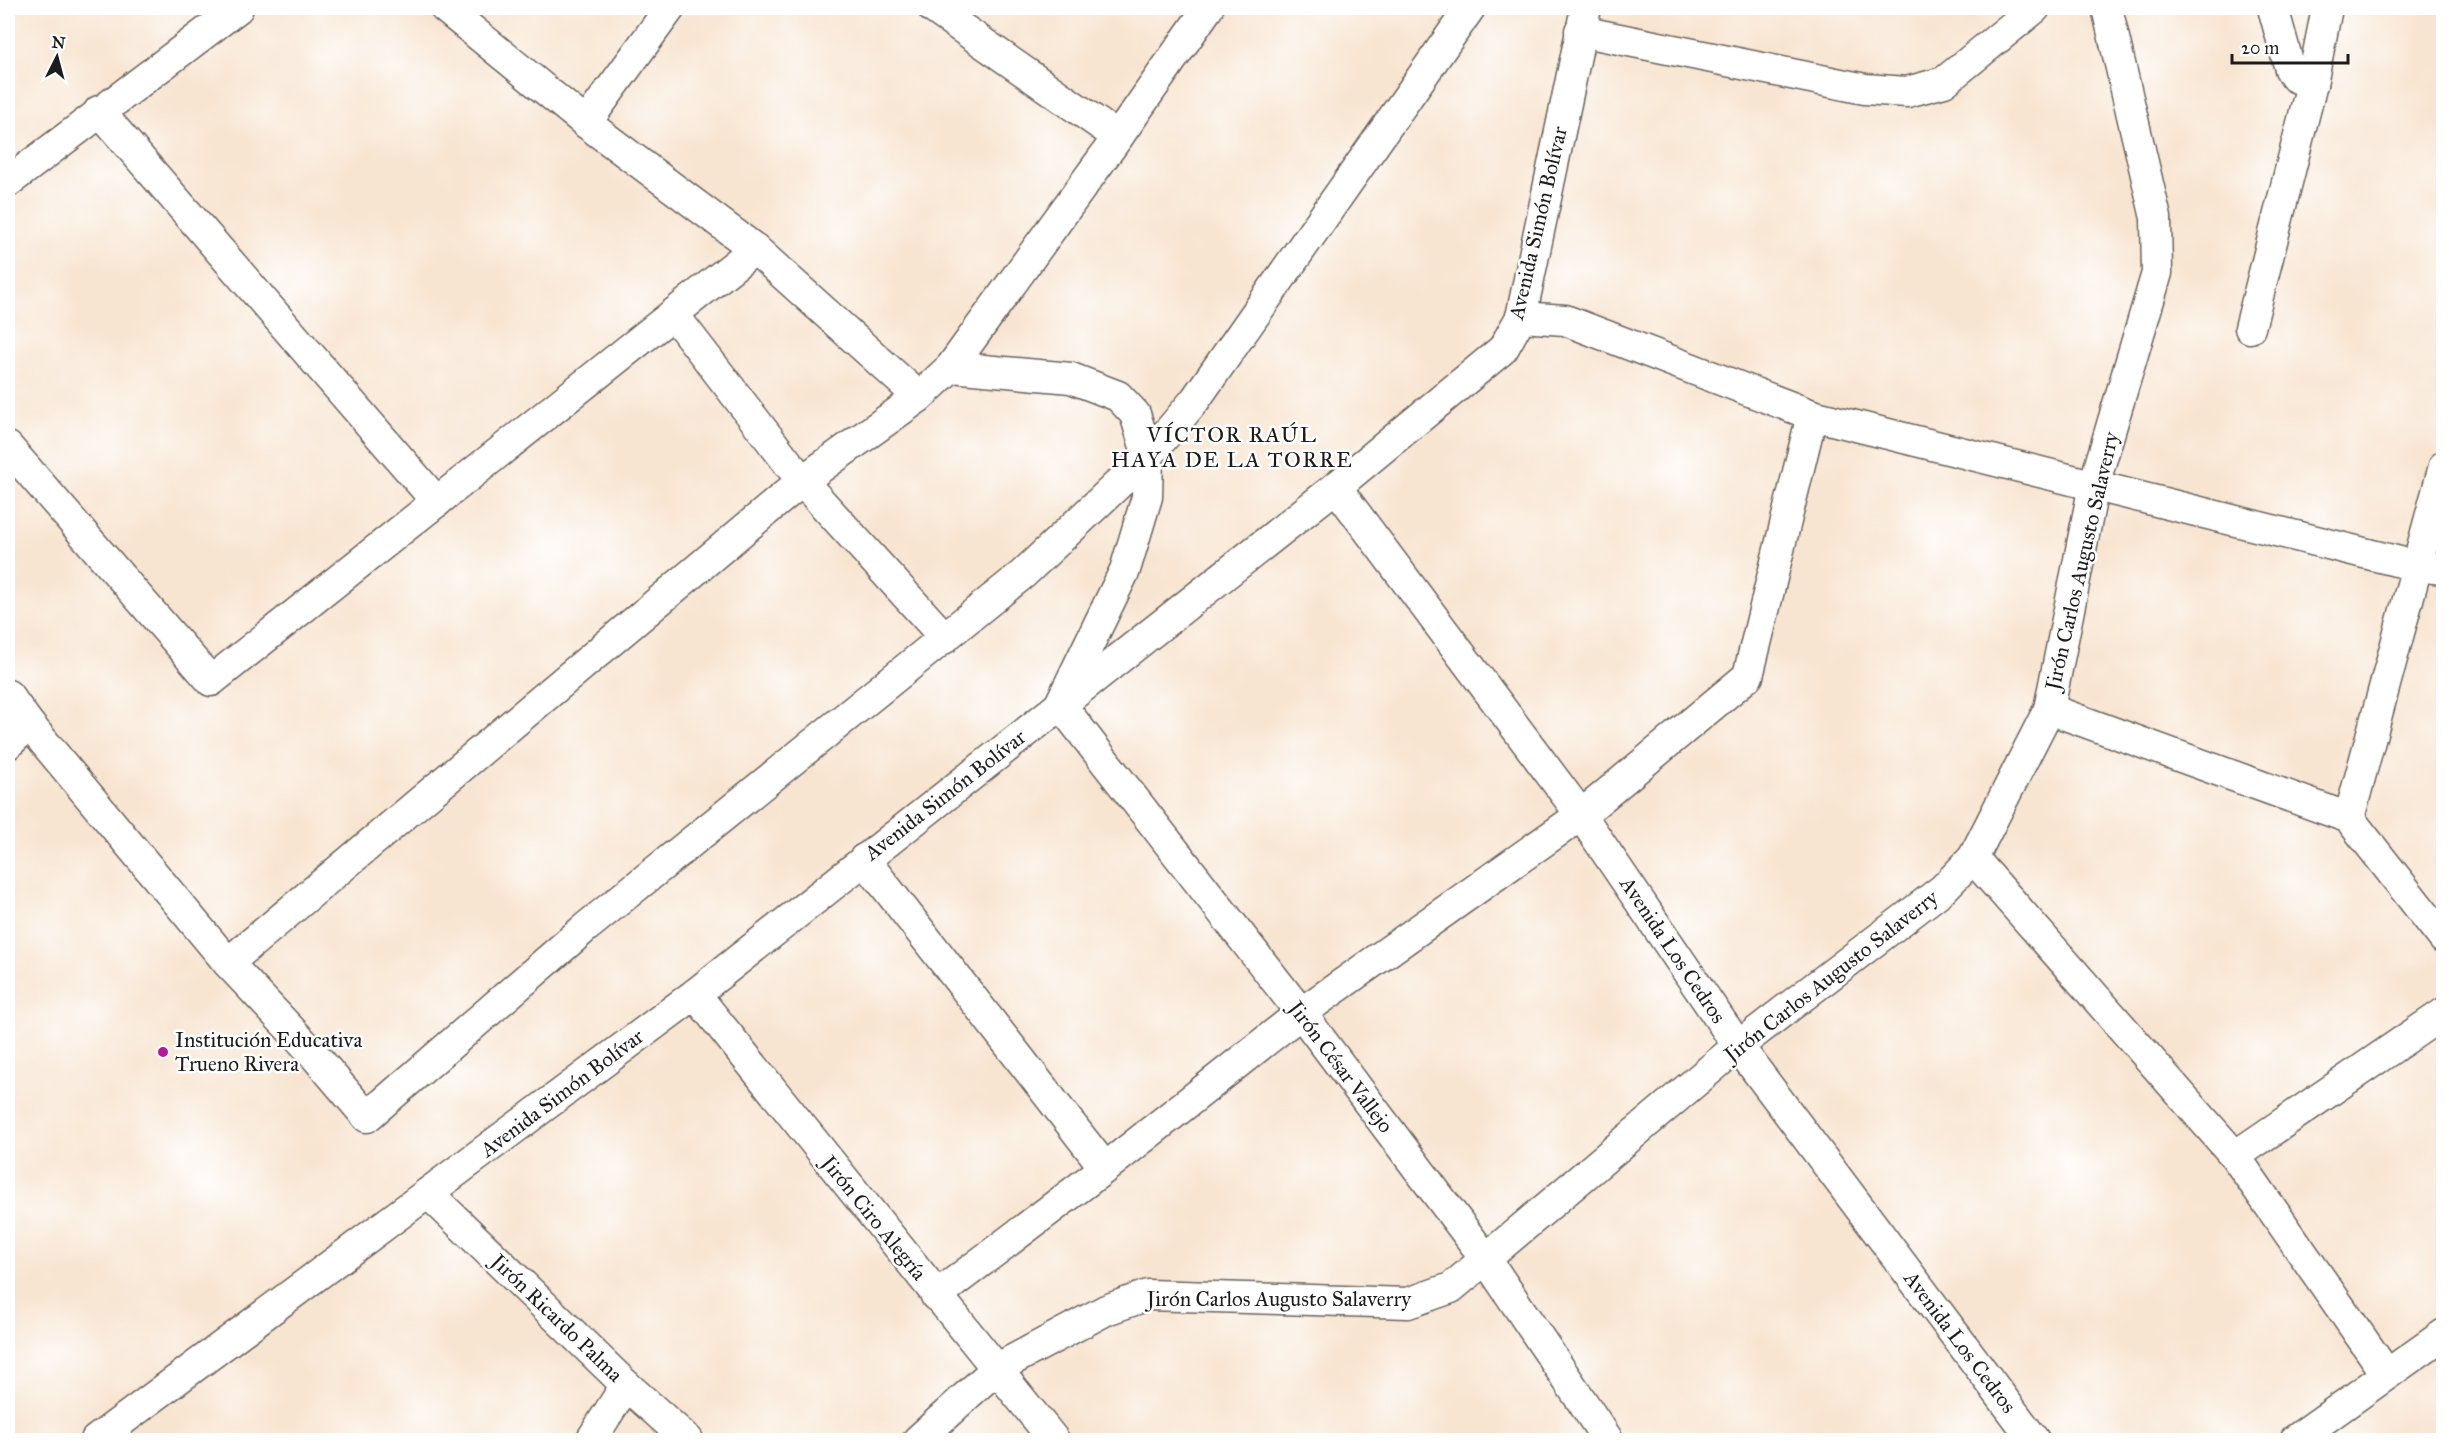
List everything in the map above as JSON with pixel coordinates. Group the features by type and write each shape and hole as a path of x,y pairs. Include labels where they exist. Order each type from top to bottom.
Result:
{"street":[{"path":"8,182 238,8"},
{"path":"446,8 586,123 755,249 919,397"},
{"path":"586,123 670,8"},
{"path":"933,8 1118,137"},
{"path":"228,963 802,481 919,397 951,367 1118,137 1208,8"},
{"path":"8,695 18,734 310,1050 367,1117 585,928 1023,574 1148,456 1195,400 1469,8"},
{"path":"1583,19 1865,89 1908,92 1944,82 2036,8"},
{"name":"Jirón Carlos Augusto Salaverry","path":"918,1440 996,1369 1106,1310 1148,1295 1408,1303 1451,1288 1738,1046 1943,889 1973,858 2049,709 2094,485 2157,273 2156,218 2107,8"},
{"path":"2273,8 2290,69 2295,77 2312,84"},
{"path":"2250,328 2312,84 2327,8"},
{"name":"Avenida Simón Bolívar","path":"96,1440 695,994 1336,487 1503,349 1521,317 1583,19"},
{"path":"99,111 436,502"},
{"path":"8,447 211,681 755,249"},
{"path":"673,315 802,481 945,638"},
{"path":"1521,317 1565,320 1812,415 2430,567"},
{"path":"951,367 1071,378 1118,396 1135,414 1148,456 1147,497 1125,570 1060,704"},
{"path":"936,1296 1106,1168 1301,1013 1581,815 1748,676 1812,415"},
{"path":"2349,818 2430,567 2444,466"},
{"name":"Avenida Los Cedros","path":"1336,487 1581,815 1738,1046 2034,1440"},
{"name":"Jirón César Vallejo","path":"1060,704 1301,1013 1486,1259 1608,1440"},
{"path":"2049,709 2349,818 2444,939"},
{"path":"1973,858 2235,1156 2386,1373"},
{"path":"864,859 1106,1168"},
{"name":"Jirón Ciro Alegría","path":"695,994 1054,1440"},
{"path":"2235,1156 2444,1013"},
{"name":"Jirón Ricardo Palma","path":"428,1193 626,1385 688,1440"},
{"path":"2295,1440 2386,1373 2444,1334"},
{"path":"591,1440 626,1385"}],"place":[{"name":"Institución Educativa Trueno Rivera","path":"163,1052"}],"district":[{"name":"VÍCTOR RAÚL HAYA DE LA TORRE","path":"1232,446"}]}
